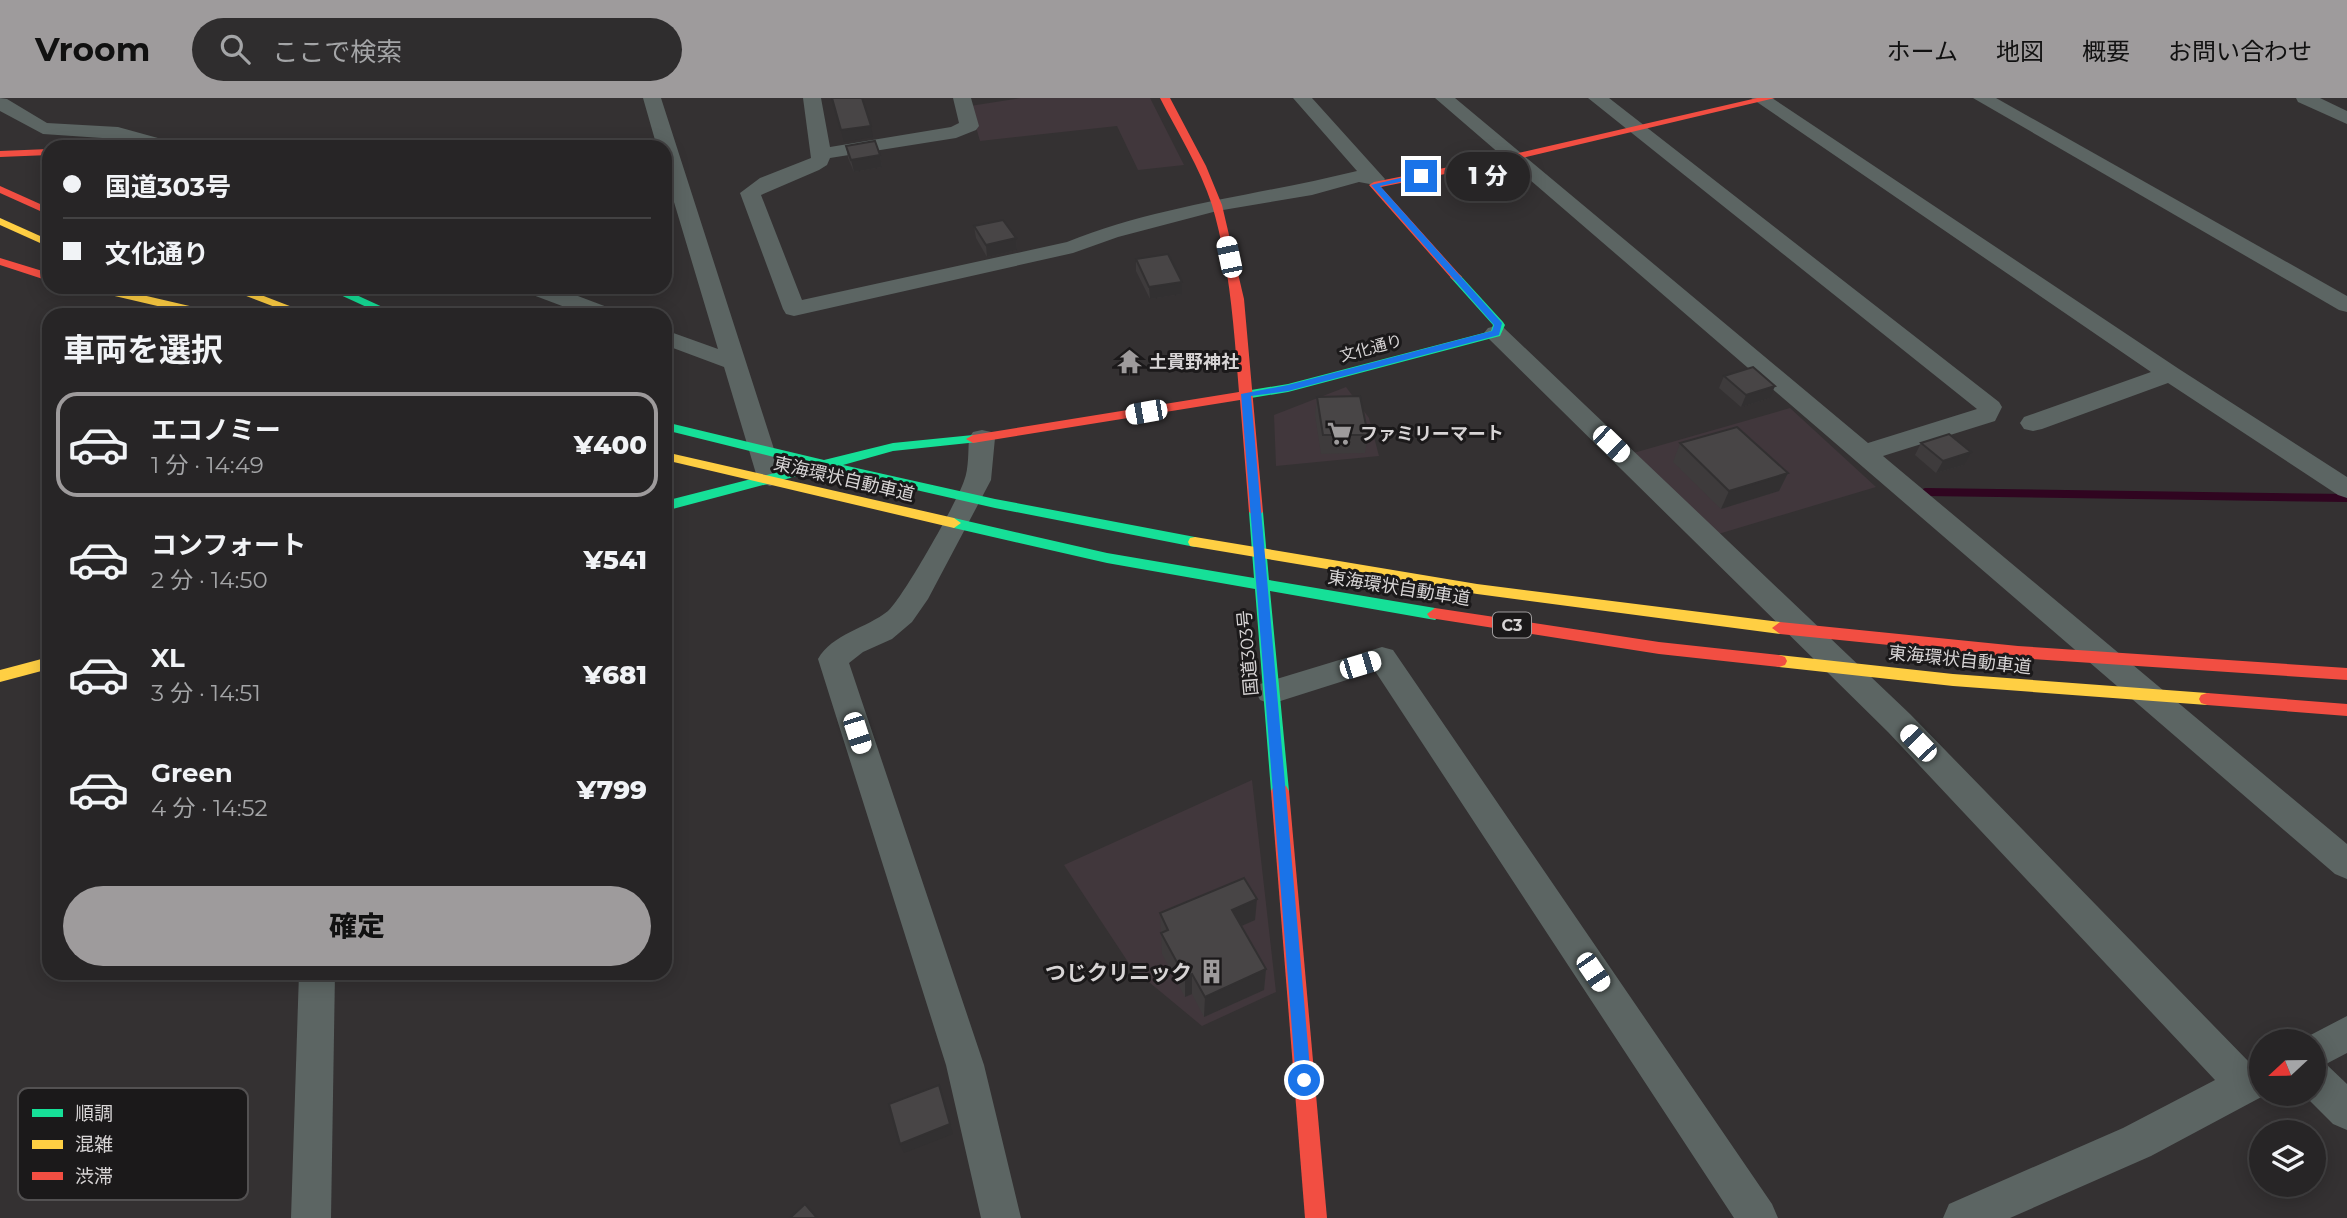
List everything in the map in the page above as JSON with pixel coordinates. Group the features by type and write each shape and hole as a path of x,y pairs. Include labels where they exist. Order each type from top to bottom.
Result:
{"main road":[{"name":"国道303号","path":"1165,98 1201,166 1217,205 1238,299 1315,1218"},
{"path":"1496,333 1499,325 1374,185 1514,157 1764,99"},
{"path":"0,154 42,152"},
{"path":"0,189 42,209"},
{"path":"0,221 42,241"},
{"path":"0,261 42,274"},
{"path":"123,294 183,308"},
{"path":"162,294 195,308"},
{"path":"248,294 288,308"},
{"path":"345,294 378,308"},
{"name":"文化通り","path":"672,504 893,447 1071,426 1288,388 1496,333"},
{"name":"東海環状自動車道","path":"672,428 931,491 1180,541 1442,583 1713,620 1975,648 2347,674"},
{"name":"東海環状自動車道","path":"672,458 1107,558 1377,605 1646,646 1953,680 2234,704 2347,710"},
{"path":"0,676 42,665"}],"street":[{"path":"652,98 665,140"},
{"path":"812,98 820,161 807,169 763,182 750,193 794,309 1073,247 1110,232 1217,205 1312,189 1359,176 1375,179 1302,98"},
{"path":"821,154 956,132 969,126 962,98"},
{"path":"1444,98 2347,864"},
{"path":"1597,98 1990,407 1986,415 1863,453"},
{"path":"1982,98 2347,305"},
{"path":"2305,98 2347,118"},
{"path":"1764,99 2170,374 2347,489"},
{"path":"0,103 43,128 118,133 144,140"},
{"path":"672,162 769,477"},
{"path":"552,294 588,308"},
{"path":"1496,333 1899,723 2249,1076"},
{"path":"672,340 735,363"},
{"path":"2033,423 2170,374"},
{"path":"982,438 978,480 918,592 902,615 882,631 853,644 833,659 965,1065 1001,1218"},
{"path":"1271,692 1382,658 1758,1218"},
{"path":"311,1218 317,980"},
{"path":"2326,1045 2347,1034"},
{"path":"1963,1218 2137,1142 2249,1082"},
{"path":"2326,1090 2347,1111"}],"shaded area":[{"path":"1021,98 1150,98 1184,165 1138,170 1117,126 980,141 970,106"},
{"path":"1346,387 1369,418 1379,456 1276,466 1274,415"},
{"path":"1790,408 1876,487 1715,535 1630,454"},
{"path":"1252,780 1276,992 1202,1026 1132,968 1064,865"}],"building":[{"path":"832,98 862,98 871,126 841,130"},
{"path":"875,141 880,155 851,160 846,146"},
{"path":"1003,220 1016,238 986,245 974,226"},
{"path":"1168,254 1182,282 1149,287 1136,259"},
{"path":"1753,367 1775,386 1746,395 1724,376"},
{"path":"1360,396 1368,435 1323,435 1317,397"},
{"path":"1737,427 1788,473 1729,491 1680,443"},
{"path":"1949,434 1971,452 1943,461 1921,443"},
{"name":"つじクリニック","path":"1244,878 1257,899 1232,910 1266,969 1205,997 1192,974 1185,977 1161,933 1168,930 1160,913"},
{"path":"939,1085 950,1124 900,1144 889,1104"},
{"path":"805,1204 817,1218 790,1218"}],"waterway":[{"path":"1926,492 2347,498"}],"traffic: fast":[{"path":"1239,396 1288,388 1496,333 1499,325 1456,277"},
{"path":"345,294 378,308"},
{"path":"672,428 929,489 1195,542"},
{"path":"672,504 893,447 973,439"},
{"path":"1256,512 1280,791"},
{"path":"954,523 1107,558 1435,614"}],"traffic: slow":[{"path":"0,221 42,241"},
{"path":"123,294 182,308"},
{"path":"248,294 288,308"},
{"path":"672,458 954,523"},
{"path":"1195,542 1477,589 1780,628"},
{"path":"1779,661 1953,680 2207,699"},
{"path":"0,676 42,665"}],"traffic: jam":[{"path":"1165,98 1201,166 1217,205 1238,299 1256,512"},
{"path":"1456,277 1374,185 1514,157 1770,98"},
{"path":"0,154 42,152"},
{"path":"0,189 42,209"},
{"path":"0,261 42,275"},
{"path":"973,439 1239,396"},
{"path":"1435,614 1659,648 1779,661"},
{"path":"1780,628 2018,652 2347,674"},
{"path":"2207,699 2347,710"},
{"path":"1280,791 1316,1218"}],"place":[{"name":"土貴野神社","path":"1129,362"},
{"name":"ファミリーマート","path":"1340,434"},
{"name":"つじクリニック","path":"1212,972"}],"route":[{"path":"1304,1080 1246,394 1288,388 1496,333 1499,325 1374,185 1421,176"}]}
